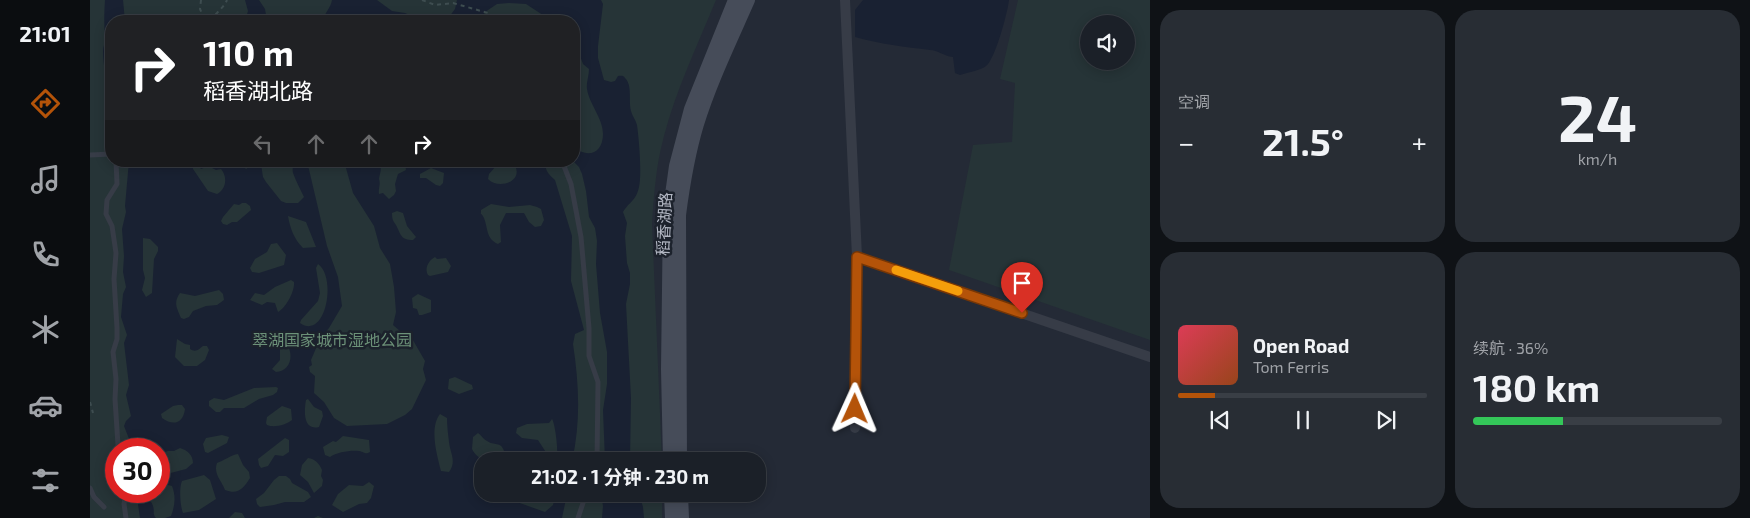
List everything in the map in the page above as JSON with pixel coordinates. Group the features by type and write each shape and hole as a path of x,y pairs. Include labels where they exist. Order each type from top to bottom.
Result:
{"street":[{"name":"稻香湖路","path":"670,452 668,360 670,209 676,166 691,109 735,0"},
{"name":"稻香湖路","path":"680,452 679,215 683,184 697,123 748,0"},
{"path":"845,0 857,257 855,428"},
{"path":"857,257 1150,357"},
{"path":"671,502 672,518"},
{"path":"681,502 682,518"}],"lane":[{"path":"90,155 105,154"},
{"path":"116,167 117,184 107,200 106,214 112,226 116,253 114,279 117,328 113,352 116,379 115,399 118,438"},
{"path":"564,167 571,184 581,237 589,328 589,356 598,382 597,452"},
{"path":"90,488 94,497 104,507"},
{"path":"578,518 583,502"},
{"path":"124,503 126,518"}],"path":[{"path":"201,0 200,9 202,15"},
{"path":"215,15 223,9 227,0"},
{"path":"422,0 435,5 453,3 488,15"},
{"path":"90,402 93,413"}],"green space":[{"name":"翠湖国家城市湿地公园","path":"90,0 716,0 669,119 661,147 656,180 652,224 662,452 474,452 474,502 662,502 662,518 90,518"},
{"path":"1018,0 1150,0 1150,340 949,270 973,145 1012,142 1015,83 1000,79"}],"water":[{"path":"105,0 123,0 124,15 105,15 105,39 104,20"},
{"path":"245,0 259,0 265,9 266,15 247,15 248,11"},
{"path":"332,0 377,0 392,11 410,15 325,15"},
{"path":"457,0 601,0 603,4 598,58 604,80 611,82 615,81 618,76 622,76 629,85 631,111 637,125 640,156 638,192 623,212 627,223 625,236 627,263 630,273 626,304 631,398 630,452 605,452 603,410 607,384 607,352 600,313 596,264 597,241 595,228 589,217 586,191 579,167 580,151 589,153 598,150 603,134 601,122 588,95 589,69 583,64 580,56 580,15 543,15 526,4 509,3 497,4 483,15 450,15 455,9"},
{"path":"863,0 1009,0 1000,35 990,62 981,69 960,75 955,73 953,57 933,50 874,42 855,37 855,10"},
{"path":"105,39 105,76 103,51"},
{"path":"128,167 193,167 208,191 217,194 224,186 225,176 221,169 216,170 210,167 244,167 246,169 249,167 261,167 263,177 281,201 298,203 304,197 293,173 292,167 308,167 327,246 338,277 342,306 320,339 311,360 312,365 309,367 310,372 315,376 314,393 324,402 334,418 347,426 387,424 405,415 412,409 426,380 423,369 425,361 410,335 400,331 393,325 396,312 390,264 380,248 374,226 353,193 346,167 381,167 379,194 383,193 389,199 396,191 395,184 398,174 406,170 406,167 495,167 489,174 488,179 497,184 502,184 512,181 515,177 517,173 516,168 514,167 546,167 547,172 555,180 572,236 571,281 584,330 575,334 573,344 578,402 577,432 574,452 557,452 552,419 549,423 527,424 517,428 516,433 522,438 538,440 546,452 503,452 501,446 487,441 478,433 473,437 472,449 474,452 474,502 517,502 545,512 554,502 565,502 562,518 323,518 318,516 314,518 245,518 242,513 235,512 229,518 165,518 171,516 174,505 174,494 172,486 170,486 170,473 186,469 193,463 193,460 189,453 180,448 170,451 170,438 129,438 124,426 131,416 126,395 129,385 124,343 127,335 121,317 123,294 126,287 123,272 122,229 126,212","holes":["431,168 444,173 443,183 440,186 426,178 420,178 420,174","246,203 250,206 251,210 237,222 227,225 223,224 221,221 223,217 234,204","491,204 509,207 530,205 537,207 541,209 544,220 541,226 535,227 529,222 524,213 506,213 500,225 501,242 498,244 489,236 481,214 481,210","397,211 403,213 407,226 416,237 413,240 404,238 400,234 392,218 392,213","288,216 306,222 316,247 303,248 293,233","143,238 150,239 158,247 154,259 152,293 146,297 142,290 145,278 143,270","277,243 286,255 284,265 259,273 252,272 250,268 255,259 267,252 271,244","435,257 437,259 446,258 451,266 448,272 428,275 428,264","318,264 324,271 327,281 326,305 322,316 316,323 309,326 300,323 318,301 320,293 316,268","291,280 294,282 289,299 278,312 275,303 267,302 262,305 250,300 255,293 264,295 275,287","219,290 223,294 224,300 217,305 206,306 193,311 189,317 181,318 176,306 180,293 195,296","418,294 431,300 431,312 419,315 417,309 413,308 412,298","177,339 190,345 190,349 194,351 207,346 209,350 205,360 197,366 184,366 175,357","280,343 288,346 290,359 287,366 276,372 272,369 280,360","455,377 472,385 473,389 459,394 448,389 449,379","254,388 278,388 277,392 273,395 259,399 244,408 224,408 220,412 216,412 209,406 209,401 214,398 224,400","308,399 314,407 322,411 323,416 319,427 310,426 307,423 306,400","182,405 185,409 180,421 174,423 166,421 162,418 161,414 173,406","282,406 291,409 292,420 287,423 280,426 267,425 267,417","440,414 447,418 453,461 449,472 441,471 435,442 435,427","222,435 229,437 227,443 208,453 205,452 203,444 206,438","343,436 369,440 370,452 352,451 330,457 325,455 323,447 333,441 336,442","285,438 289,440 289,452 283,456 275,455 268,466 261,468 258,459","238,454 249,472 250,478 240,490 233,492 225,490 217,474 216,467 217,463","308,458 313,459 320,465 322,470 322,486 314,493 308,482 300,475 302,465","204,475 210,480 216,499 199,510 183,513 180,492 182,481","279,476 286,476 292,483 308,492 311,497 304,502 285,502 260,507 256,499","369,482 374,486 371,498 367,503 359,504 343,512 332,505 338,494 349,485 363,486"]},
{"path":"602,502 641,502 644,518 602,518"},
{"path":"138,503 152,503 156,518 140,518"}],"slow traffic":[{"path":"896,270 958,291"}],"route":[{"path":"855,409 857,257 1022,313"}]}
